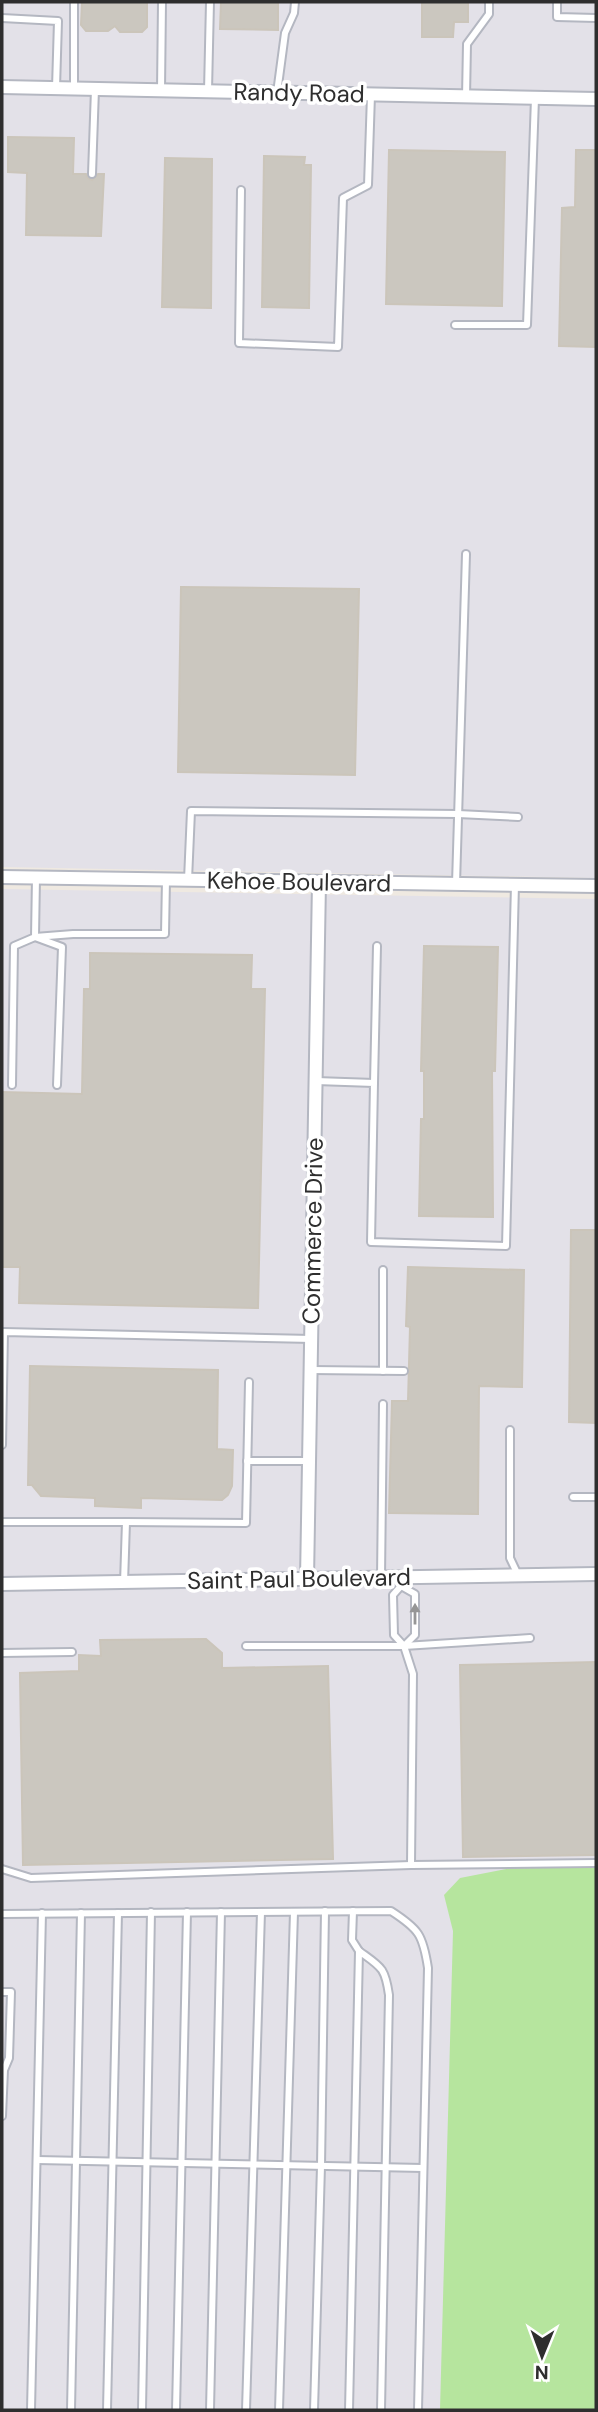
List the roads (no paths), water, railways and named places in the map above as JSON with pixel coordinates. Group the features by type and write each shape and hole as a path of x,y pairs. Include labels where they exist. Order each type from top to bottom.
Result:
{"street":[{"name":"Randy Road","path":"2,87 596,99"},
{"name":"Kehoe Boulevard","path":"2,877 596,886"},
{"name":"Commerce Drive","path":"307,1579 319,882"},
{"name":"Saint Paul Boulevard","path":"2,1584 381,1578 400,1582 518,1575 596,1574"}],"lane":[{"path":"74,2 74,89"},
{"path":"161,90 162,2"},
{"path":"208,91 210,2"},
{"path":"278,93 285,33 294,13 295,2"},
{"path":"466,97 467,44 489,14 489,2"},
{"path":"557,2 557,17 596,18"},
{"path":"2,18 58,21 56,88"},
{"path":"92,174 95,89"},
{"path":"241,190 239,343 338,347 343,198 368,185 371,95"},
{"path":"455,324 527,325 535,98"},
{"path":"456,884 466,554"},
{"path":"188,880 191,811 517,817"},
{"path":"36,877 36,937"},
{"path":"12,1085 14,946 36,937 73,934 165,934 166,880"},
{"path":"377,946 371,1242 506,1246 515,884"},
{"path":"36,937 62,947 57,1085"},
{"path":"316,1081 374,1083"},
{"path":"383,1270 383,1371"},
{"path":"2,1445 4,1332 312,1339"},
{"path":"311,1370 404,1371"},
{"path":"2,1522 246,1523 249,1382"},
{"path":"381,1578 383,1404"},
{"path":"510,1430 510,1558 518,1575"},
{"path":"247,1461 310,1461"},
{"path":"573,1497 596,1497"},
{"path":"124,1583 127,1522"},
{"path":"404,1646 415,1634 415,1594 400,1582 393,1595 394,1635 404,1646 413,1674 411,1865"},
{"path":"246,1646 404,1646 530,1638"},
{"path":"2,1653 72,1652"},
{"path":"2,1869 31,1878 411,1865 596,1863"},
{"path":"314,2410 325,1911"},
{"path":"353,1911 352,1940 359,1951 378,1964 386,1974 389,1995 381,2410"},
{"path":"2,1914 390,1911 411,1923 424,1942 428,1968 418,2410"},
{"path":"142,2410 151,1912"},
{"path":"176,2410 187,1912"},
{"path":"210,2410 221,1912"},
{"path":"246,2410 261,1912"},
{"path":"279,2410 294,1912"},
{"path":"31,2410 42,1913"},
{"path":"71,2410 81,1913"},
{"path":"107,2410 118,1913"},
{"path":"349,2410 359,1951"},
{"path":"2,1992 11,1992 9,2058 4,2070 2,2116"},
{"path":"37,2160 423,2168"}]}
